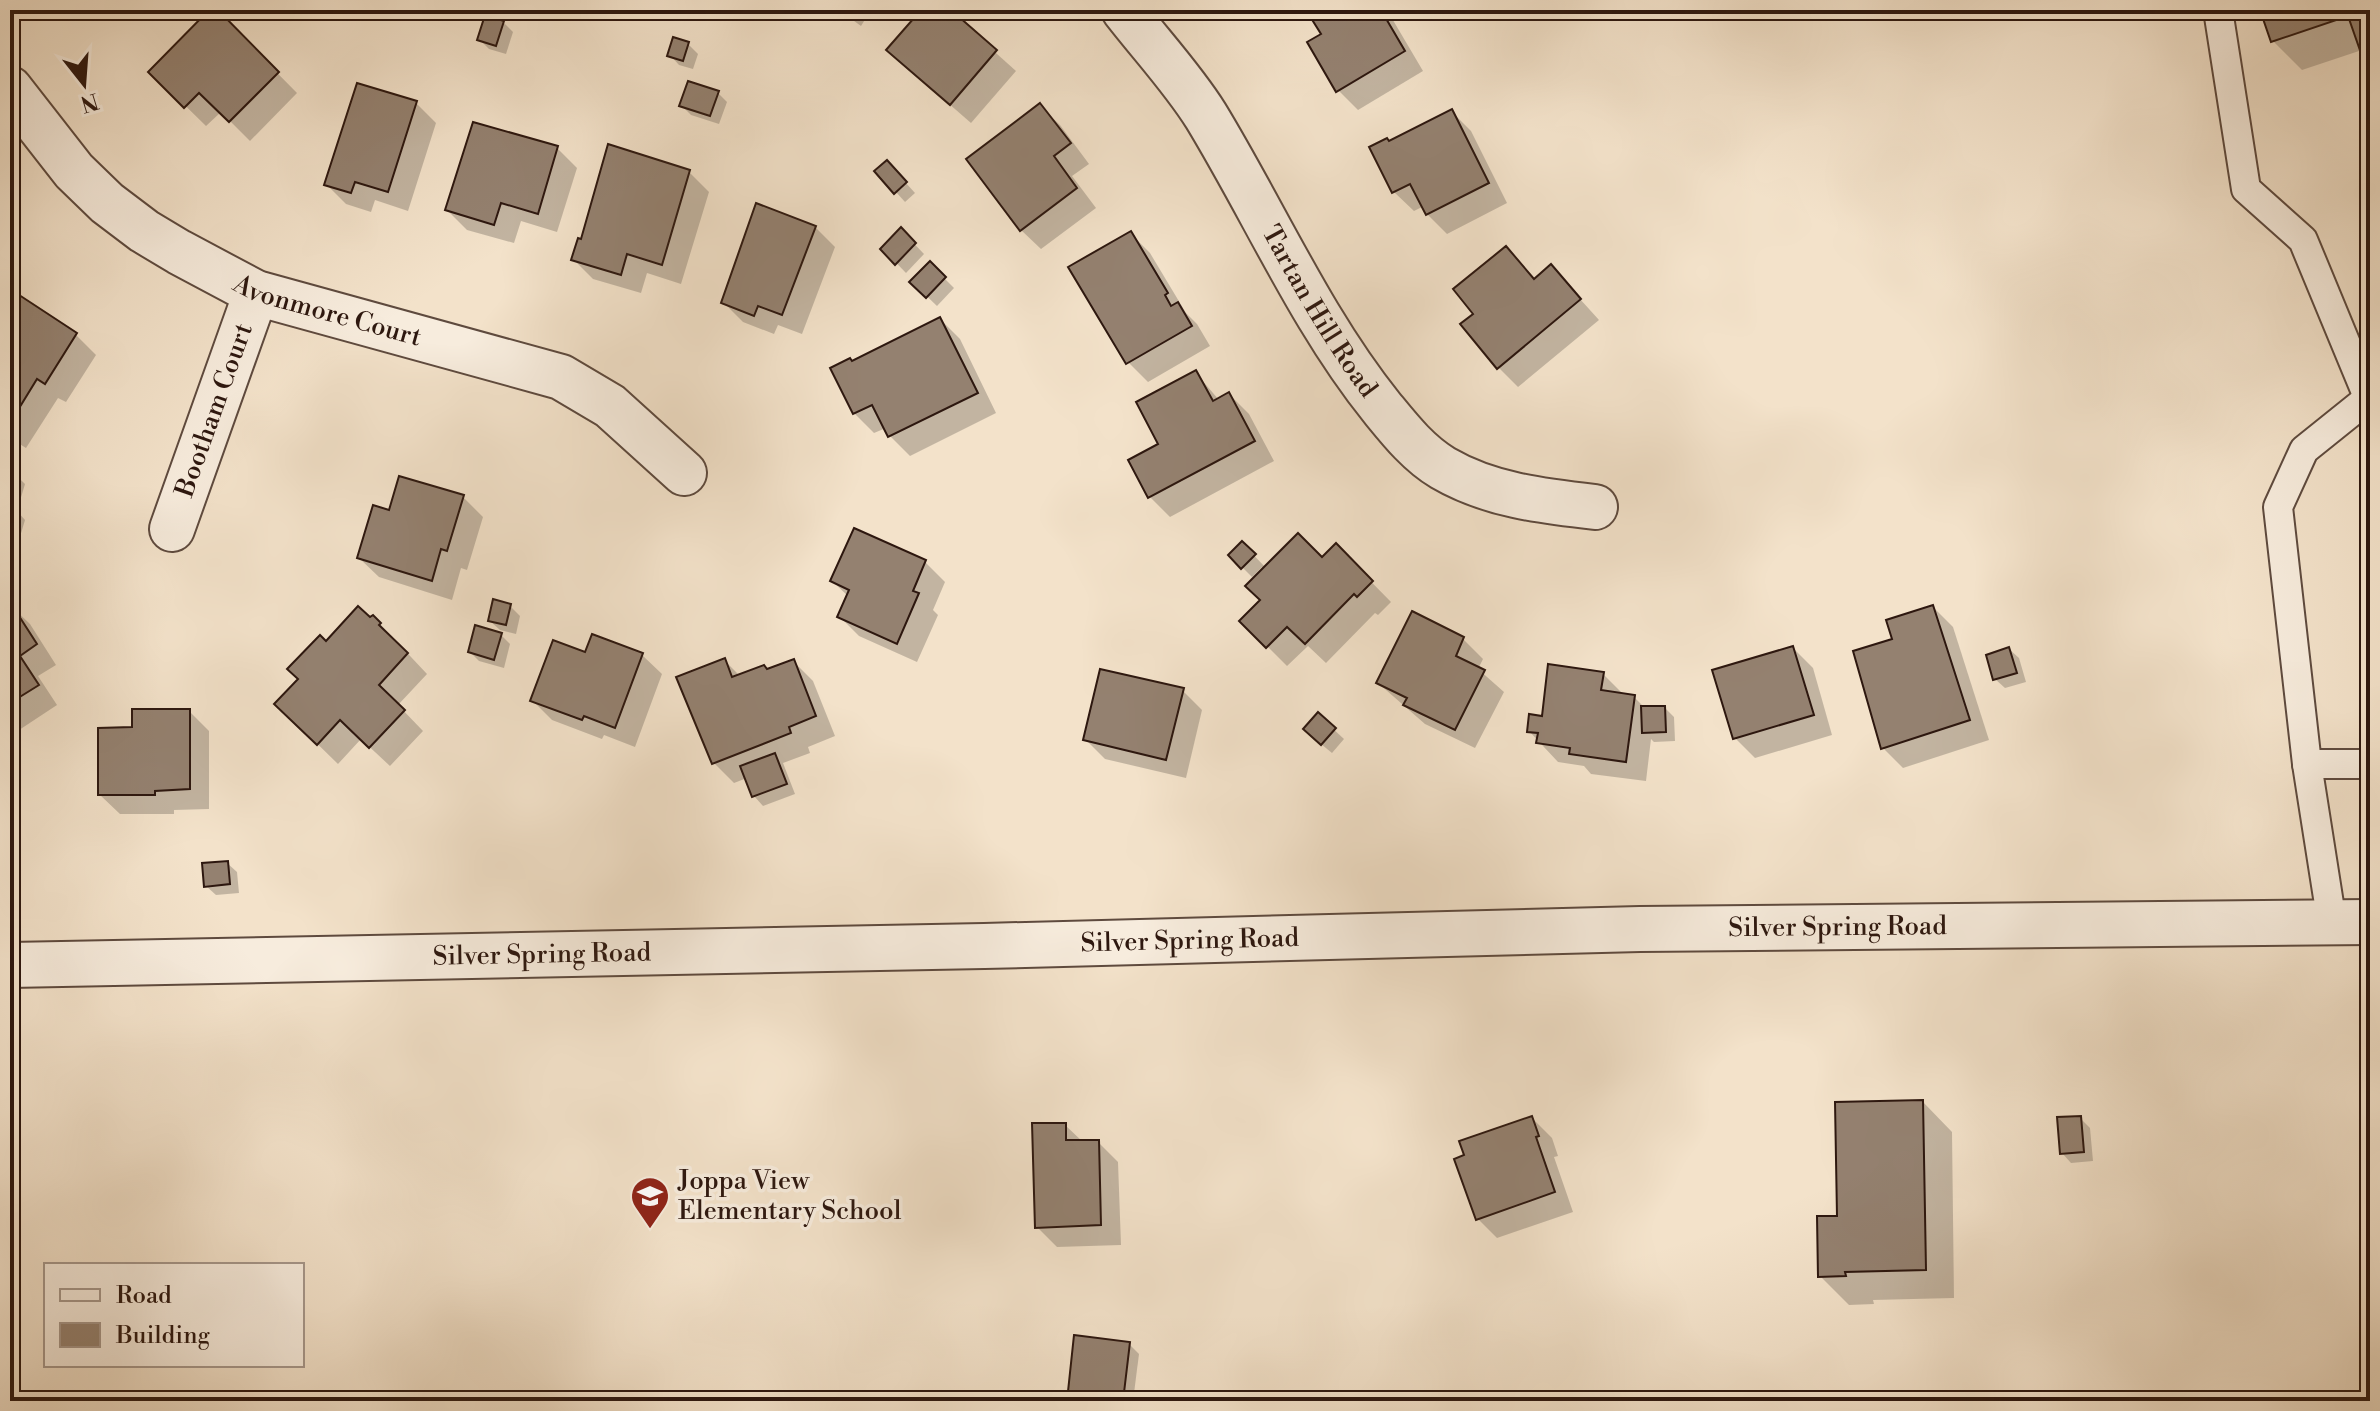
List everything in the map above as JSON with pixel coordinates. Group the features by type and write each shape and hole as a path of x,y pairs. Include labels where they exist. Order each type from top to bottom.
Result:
{"street":[{"name":"Tartan Hill Road","path":"1124,10 1204,113 1303,288 1361,382 1407,439 1441,467 1478,485 1533,500 1595,507"},
{"name":"Avonmore Court","path":"10,89 74,171 107,203 155,238 256,293 561,377 610,406 684,473"},
{"name":"Bootham Court","path":"172,529 256,293"},
{"name":"Silver Spring Road","path":"10,965 984,946 1640,929 2351,923"}],"lane":[{"path":"2218,10 2246,189 2303,240 2369,397 2304,450 2278,507 2307,764 2351,923"},
{"path":"2307,764 2370,764"}],"building":[{"path":"209,10 218,10 279,72 229,122 199,93 184,108 148,72"},
{"path":"921,10 951,10 997,50 950,105 886,50"},
{"path":"1306,10 1381,10 1405,51 1336,92 1307,42 1321,34"},
{"path":"2260,10 2370,10 2370,79 2348,16 2271,42"},
{"path":"485,15 504,21 496,46 477,40"},
{"path":"673,37 689,42 683,61 667,56"},
{"path":"688,81 719,91 710,116 679,106"},
{"path":"357,83 417,101 388,192 355,182 351,193 324,185"},
{"path":"1040,103 1071,143 1054,156 1077,188 1020,231 966,159"},
{"path":"1452,109 1489,183 1426,215 1410,184 1392,193 1369,147 1387,138 1389,141"},
{"path":"473,122 558,146 538,214 501,203 494,225 445,210"},
{"path":"608,144 690,170 662,265 627,254 621,275 571,260 578,238 581,239"},
{"path":"887,160 907,182 894,194 874,171"},
{"path":"756,203 816,226 782,315 758,306 754,316 721,303"},
{"path":"901,227 916,243 895,265 880,249"},
{"path":"1131,231 1168,293 1165,295 1171,306 1178,302 1192,326 1126,364 1068,267"},
{"path":"1506,246 1534,279 1551,264 1581,299 1497,369 1460,324 1473,314 1453,289"},
{"path":"930,261 946,277 926,298 909,282"},
{"path":"10,289 77,333 45,384 37,379 10,423"},
{"path":"940,317 978,393 888,437 872,405 853,414 830,368 850,358 852,361"},
{"path":"1196,370 1213,401 1229,392 1255,441 1148,498 1128,460 1158,444 1136,402"},
{"path":"399,476 464,495 447,551 441,549 432,581 357,558 373,505 389,510"},
{"path":"854,528 926,560 913,591 919,593 897,644 837,617 849,590 830,581"},
{"path":"1298,533 1322,557 1336,543 1373,581 1357,597 1354,594 1305,644 1287,627 1266,648 1239,621 1260,600 1245,586"},
{"path":"1242,541 1256,554 1241,569 1228,555"},
{"path":"493,599 511,604 506,625 488,621"},
{"path":"10,602 37,644 20,656 39,685 10,703"},
{"path":"1933,605 1970,720 1881,749 1853,651 1892,639 1886,620"},
{"path":"358,606 370,617 373,615 408,653 379,685 405,710 369,748 340,720 317,745 274,704 298,679 287,669 320,635 326,641"},
{"path":"1412,611 1464,637 1456,656 1485,670 1455,730 1403,705 1407,698 1376,683"},
{"path":"475,625 502,633 494,660 468,652"},
{"path":"592,634 643,653 615,728 530,701 553,640 585,652"},
{"path":"1793,646 1814,715 1733,739 1712,670"},
{"path":"2009,647 2017,673 1993,680 1986,655"},
{"path":"725,658 732,677 764,665 767,669 794,659 816,716 789,727 791,733 712,764 676,677"},
{"path":"1548,664 1604,672 1601,690 1635,695 1626,762 1569,754 1570,748 1536,743 1538,733 1527,732 1529,714 1542,716"},
{"path":"1100,669 1184,688 1166,760 1083,740"},
{"path":"1641,706 1665,706 1666,732 1642,733"},
{"path":"132,709 190,709 190,789 155,791 155,795 98,795 98,728 132,727"},
{"path":"1318,712 1336,728 1321,745 1303,729"},
{"path":"775,753 787,784 752,797 740,766"},
{"path":"228,861 230,884 204,887 202,863"},
{"path":"1923,1100 1926,1270 1845,1272 1846,1276 1818,1277 1817,1216 1837,1216 1835,1102"},
{"path":"1532,1116 1555,1192 1476,1220 1454,1159 1464,1155 1459,1141"},
{"path":"2081,1116 2084,1152 2060,1154 2057,1117"},
{"path":"1032,1123 1066,1123 1066,1140 1099,1140 1101,1225 1035,1228"},
{"path":"1074,1335 1130,1342 1123,1401 1067,1401"}],"place":[{"name":"Joppa View Elementary School","path":"650,1230"}]}
